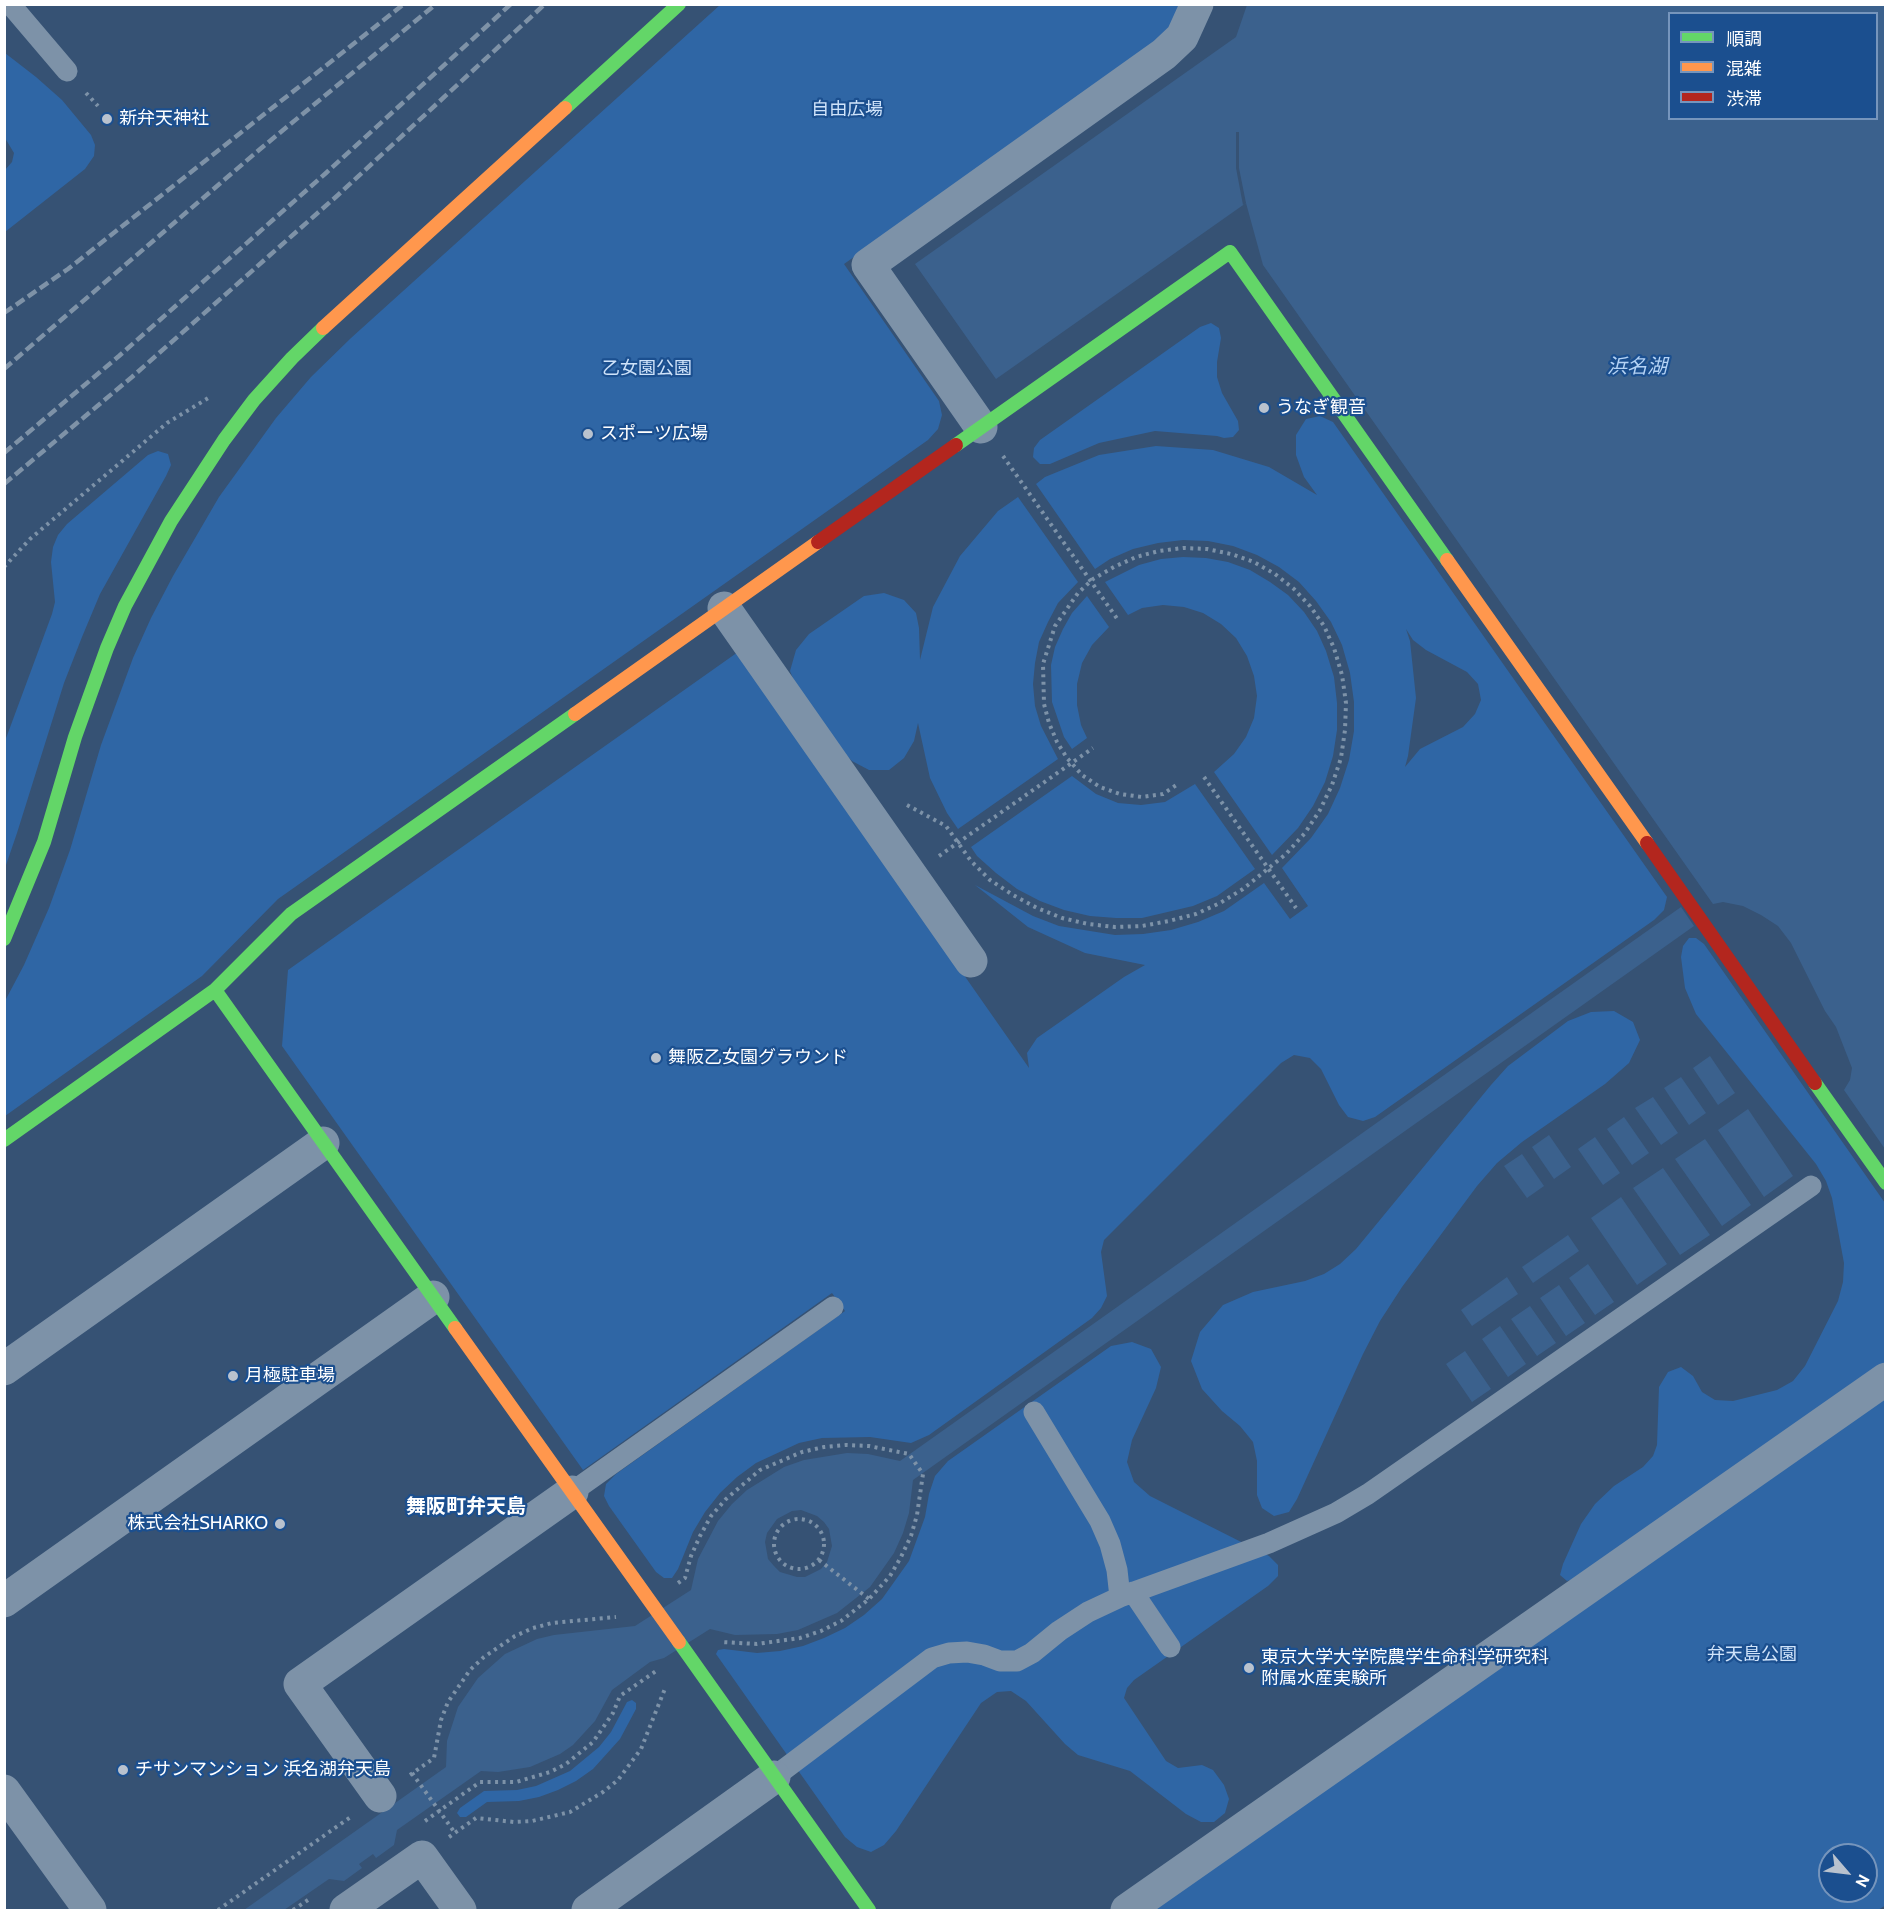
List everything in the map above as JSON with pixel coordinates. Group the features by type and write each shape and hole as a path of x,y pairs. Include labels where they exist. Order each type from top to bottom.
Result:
{"street":[{"path":"4,939 44,842 75,737 107,648 126,606 171,521 224,440 292,358 333,318 679,4"},
{"path":"981,427 868,264 1164,54 1182,38 1197,4"},
{"path":"4,1140 215,990 291,914 1230,252 1886,1183"},
{"path":"724,608 971,962"},
{"path":"215,990 869,1911"},
{"path":"4,1369 323,1143"},
{"path":"4,1602 433,1298"},
{"path":"1127,1911 1886,1379"},
{"path":"380,1796 300,1684 572,1492"},
{"path":"588,1911 774,1777"},
{"path":"4,1791 15,1828 90,1911"},
{"path":"346,1911 422,1857 460,1911"}],"lane":[{"path":"10,4 67,71"},
{"path":"774,1777 933,1658 949,1653 967,1652 1000,1661 1017,1661 1032,1653 1059,1631 1088,1612 1126,1595 1269,1544 1328,1517 1368,1494 1811,1186"},
{"path":"572,1492 833,1307"},
{"path":"1034,1412 1100,1521 1110,1544 1126,1595 1170,1647"}],"path":[{"path":"4,567 30,539 167,423 212,395"},
{"path":"1027,490 1118,620"},
{"path":"900,801 946,826 970,861 990,880 1029,904 1062,918 1088,924 1115,927 1142,926 1196,914 1243,889 1269,869 1305,833 1332,785 1341,758 1345,721 1342,675 1334,648 1324,626 1310,606 1293,589 1275,574 1254,562 1207,549 1183,548 1147,554 1114,567 1091,581 1078,593 1055,626 1043,664 1043,694 1049,723 1057,742 1082,775 1100,787 1120,794 1142,797 1163,794 1178,784"},
{"path":"940,856 1093,748"},
{"path":"1204,777 1296,908"},
{"path":"670,1589 684,1579 700,1536 711,1516 734,1491 760,1470 802,1452 824,1447 869,1446 909,1454 923,1474 917,1515 911,1536 890,1576 869,1599 841,1621 800,1638 757,1644 722,1640 717,1644"},
{"path":"799,1518 811,1521 820,1530 824,1542 819,1560 802,1569 784,1565 776,1555 774,1543 777,1531 786,1522 799,1518"},
{"path":"819,1560 869,1599"},
{"path":"218,1911 434,1758 441,1720 458,1686 470,1670 499,1646 515,1636 552,1623 624,1616"},
{"path":"421,1823 480,1782 516,1782 542,1775 566,1764 593,1742 613,1713 620,1696 661,1667"},
{"path":"422,1857 476,1818 514,1822 551,1817 570,1812 603,1792 618,1780 641,1749 669,1679"},
{"path":"412,1773 455,1833"},
{"path":"293,1911 312,1897"}],"green space":[{"name":"乙女園公園","path":"720,5 1183,5 1171,29 1155,43 844,264 939,401 942,415 938,429 928,440 278,899 202,976 5,1116 5,1001 49,908 70,850 101,745 133,658 173,576 219,497 276,418 311,377 351,338"},
{"path":"5,53 62,100 91,135 95,145 94,156 85,169 5,232 5,170 12,162 14,153 5,138"},
{"path":"1211,323 1219,328 1221,338 1217,377 1222,393 1238,421 1239,430 1233,437 1155,431 1099,443 1050,464 1040,464 1033,457 1034,448 1040,440 1200,327"},
{"path":"1320,416 1333,422 1667,897 1664,910 1654,920 1375,1117 1363,1121 1348,1117 1339,1105 1321,1069 1310,1058 1294,1055 1281,1063 1104,1240 1101,1252 1107,1296 1101,1308 1092,1318 929,1435 911,1443 870,1437 822,1438 799,1443 756,1463 720,1493 693,1532 678,1569 672,1578 664,1578 656,1572 609,1506 604,1496 606,1484 616,1474 845,1311 832,1293 583,1470 282,1046 288,970 738,652 1029,1068 1027,1053 1037,1038 1124,977 1145,965 1085,953 1028,927 975,885 1033,916 1059,926 1115,935 1171,930 1198,922 1224,911 1264,883 1290,919 1308,906 1282,868 1311,838 1328,814 1349,760 1354,731 1354,702 1350,673 1342,645 1331,622 1299,582 1279,567 1257,555 1233,546 1208,541 1183,540 1133,549 1110,559 1095,569 1036,484 1045,477 1099,455 1156,446 1213,450 1269,467 1317,495 1304,477 1296,455 1296,435 1306,419","holes":["1406,629 1413,640 1426,650 1467,672 1478,684 1481,700 1475,714 1463,727 1420,749 1405,767 1416,698 1410,641"]},
{"path":"158,451 168,454 171,465 100,594 82,637 64,683 5,868 5,741 55,602 51,562 53,547 58,535 67,524 148,455"},
{"path":"1018,497 1078,582 1058,603 1039,642 1035,663 1033,684 1035,706 1041,726 1058,759 958,829 947,813 930,778 918,723 914,741 904,758 889,770 869,770 852,761 840,749 797,688 790,671 796,650 809,634 864,596 884,593 904,600 916,613 920,660 933,607 960,556 998,511"},
{"path":"1183,557 1228,562 1250,570 1288,595 1317,631 1334,677 1337,730 1333,756 1325,782 1298,828 1272,855 1214,772 1234,754 1246,737 1254,718 1257,696 1254,676 1247,656 1236,638 1221,624 1203,613 1184,607 1163,605 1142,608 1128,615 1105,582 1139,565 1161,559"},
{"path":"1087,596 1109,627 1092,645 1082,663 1077,684 1077,705 1081,725 1087,738 1072,749 1064,737 1052,702 1051,665 1055,647 1063,629 1072,613"},
{"path":"1072,776 1096,794 1118,803 1141,805 1165,802 1195,784 1255,869 1217,896 1193,906 1142,918 1090,916 1040,901 1017,889 996,873 977,856 971,847"},
{"path":"1689,938 1696,938 1704,944 1885,1203 1885,1363 1578,1578 1567,1581 1560,1575 1581,1524 1595,1504 1614,1486 1643,1467 1653,1456 1657,1445 1659,1387 1668,1372 1681,1367 1693,1376 1702,1392 1715,1400 1733,1401 1777,1390 1793,1381 1805,1366 1838,1301 1843,1282 1844,1263 1832,1198 1826,1181 1816,1164 1696,1014 1685,988 1681,957 1683,946"},
{"path":"1614,1011 1633,1022 1640,1040 1629,1063 1605,1084 1522,1142 1497,1163 1477,1186 1402,1287 1380,1321 1289,1512 1274,1516 1262,1508 1257,1495 1257,1461 1253,1442 1202,1389 1191,1361 1200,1332 1223,1305 1253,1292 1305,1281 1324,1274 1340,1264 1356,1249 1508,1066 1568,1021 1591,1012"},
{"path":"1132,1342 1151,1349 1161,1367 1156,1388 1132,1440 1127,1462 1134,1482 1150,1496 1269,1556 1278,1565 1278,1576 1268,1586 1134,1680 1127,1688 1124,1698 1166,1761 1178,1768 1202,1765 1213,1770 1224,1785 1229,1799 1225,1813 1214,1822 1201,1822 1186,1814 1130,1771 1078,1755 1026,1701 1011,1691 997,1692 981,1703 896,1831 884,1845 871,1852 857,1847 845,1837 716,1654 718,1650 757,1653 803,1646 845,1628 864,1615 882,1599 909,1561 925,1517 935,1476 948,1461 1111,1346"},
{"name":"弁天島公園","path":"1885,1397 1886,1905 1878,1910 1152,1910"},
{"path":"632,1700 636,1703 636,1709 620,1739 593,1769 576,1781 539,1797 519,1801 487,1802 466,1817 460,1817 457,1813 460,1808 484,1791 517,1790 536,1786 570,1771 599,1747 611,1732 627,1702"}],"water":[{"name":"浜名湖","path":"1247,5 1885,5 1885,1149 1844,1090 1850,1080 1852,1068 1836,1027 1825,1011 1791,943 1778,926 1743,906 1723,902 1713,904 1263,265 1246,203 996,379 915,264 1236,37"},
{"path":"1681,907 1694,926 913,1480 909,1513 894,1553 870,1587 837,1613 798,1630 777,1634 735,1635 710,1629 664,1658 650,1662 612,1690 595,1721 573,1745 560,1754 530,1767 498,1772 481,1771 397,1830 394,1845 376,1858 373,1854 359,1864 362,1868 344,1881 329,1879 284,1910 244,1910 446,1767 447,1741 458,1707 478,1678 505,1654 537,1639 554,1635 635,1626 691,1590 698,1559 718,1521 747,1490 784,1467 804,1460 847,1453 868,1454 900,1461","holes":["801,1510 817,1516 829,1529 832,1546 827,1562 821,1569 805,1577 780,1572 768,1559 765,1542 767,1533 777,1519 792,1511"]},
{"path":"1710,1056 1735,1093 1718,1105 1693,1068"},
{"path":"1681,1077 1706,1113 1689,1125 1664,1088"},
{"path":"1653,1097 1678,1133 1661,1145 1635,1108"},
{"path":"1748,1109 1793,1176 1764,1197 1718,1130"},
{"path":"1624,1117 1649,1153 1632,1165 1607,1129"},
{"path":"1549,1135 1571,1167 1554,1179 1532,1147"},
{"path":"1595,1137 1620,1173 1603,1185 1578,1149"},
{"path":"1705,1139 1751,1205 1722,1226 1675,1159"},
{"path":"1522,1154 1544,1186 1527,1198 1504,1166"},
{"path":"1663,1168 1710,1235 1680,1255 1633,1188"},
{"path":"1621,1197 1667,1264 1637,1285 1591,1218"},
{"path":"1568,1235 1579,1251 1533,1283 1522,1267"},
{"path":"1588,1264 1614,1302 1595,1315 1569,1278"},
{"path":"1507,1277 1518,1294 1472,1326 1461,1310"},
{"path":"1559,1285 1585,1323 1566,1336 1540,1298"},
{"path":"1530,1306 1556,1343 1537,1356 1511,1319"},
{"path":"1500,1326 1526,1364 1508,1377 1482,1339"},
{"path":"1465,1351 1491,1389 1472,1402 1446,1364"}],"pier":[{"path":"1236,132 1239,132 1239,168 1246,203 1243,205 1236,168"}],"railway":[{"path":"4,313 68,269 404,4"},
{"path":"4,369 259,150 436,4"},
{"path":"4,453 119,356 326,173 511,4"},
{"path":"4,484 132,377 338,195 545,4"}],"traffic: fast":[{"path":"565,108 679,4"},
{"path":"956,445 1230,252 1447,560"},
{"path":"4,939 44,842 75,737 107,648 125,606 171,521 224,440 254,400 323,328"},
{"path":"4,1140 215,990 291,914 575,714"},
{"path":"215,990 455,1328"},
{"path":"1815,1083 1886,1183"},
{"path":"679,1642 869,1910"}],"traffic: slow":[{"path":"323,328 565,108"},
{"path":"575,714 818,542"},
{"path":"1447,560 1647,843"},
{"path":"455,1328 679,1642"}],"traffic: jam":[{"path":"818,542 956,445"},
{"path":"1647,843 1815,1083"}],"place":[{"name":"新弁天神社","path":"107,119"},
{"name":"うなぎ観音","path":"1264,408"},
{"name":"スポーツ広場","path":"588,434"},
{"name":"舞阪乙女園グラウンド","path":"656,1058"},
{"name":"月極駐車場","path":"233,1376"},
{"name":"株式会社SHARKO","path":"280,1524"},
{"name":"東京大学大学院農学生命科学研究科 附属水産実験所","path":"1249,1668"},
{"name":"チサンマンション 浜名湖弁天島","path":"123,1770"}],"district":[{"name":"舞阪町弁天島","path":"466,1507"}],"park label":[{"name":"自由広場","path":"847,110"}]}
